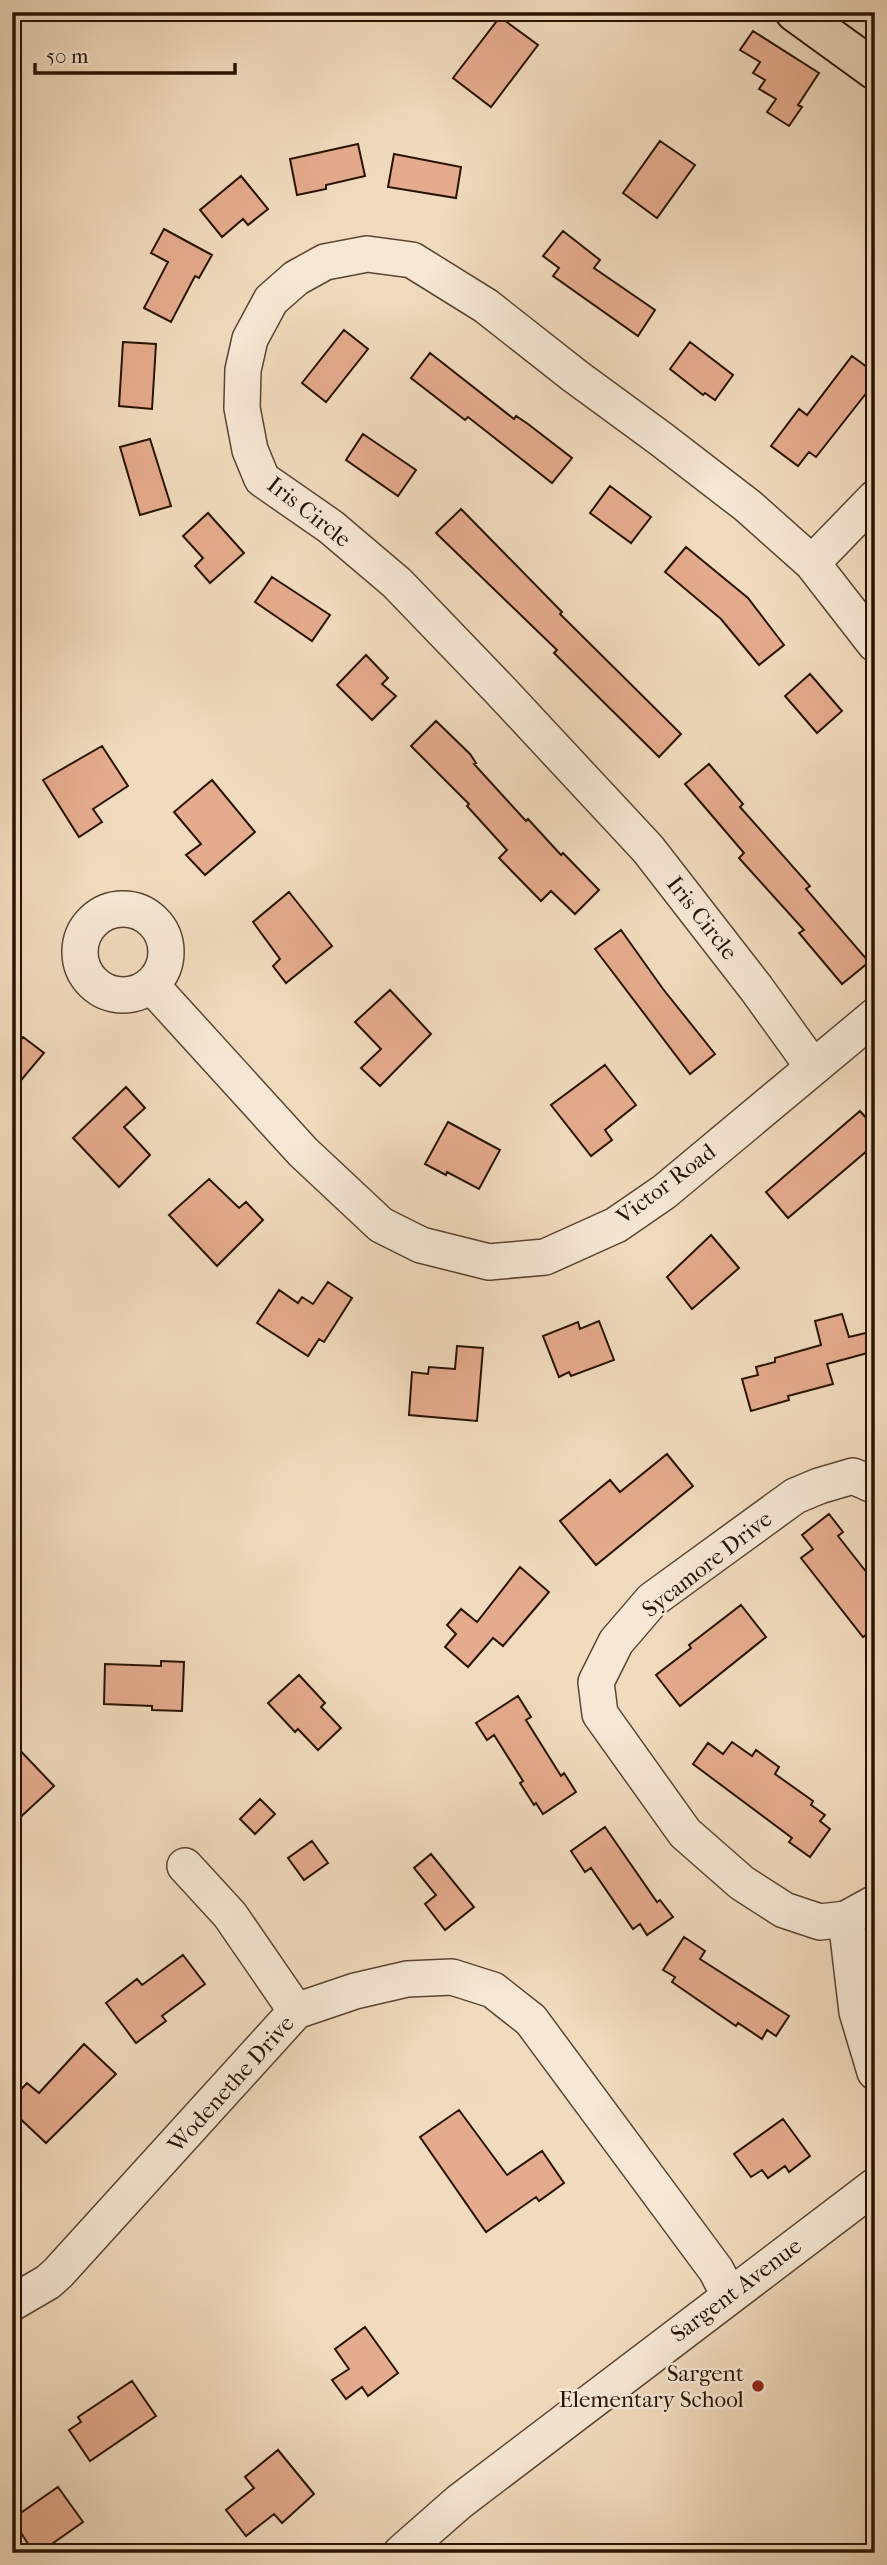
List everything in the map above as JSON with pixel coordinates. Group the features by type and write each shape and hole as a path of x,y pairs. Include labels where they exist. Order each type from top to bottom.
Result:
{"main road":[{"path":"796,12 875,70"}],"street":[{"name":"Iris Circle","path":"813,1067 757,988 648,849 499,689 397,583 331,527 262,479 250,450 242,408 243,370 250,339 271,300 296,278 325,262 367,254 412,260 486,306 748,506 813,563 875,644"},
{"path":"813,563 875,498"},
{"name":"Victor Road","path":"151,985 303,1152 381,1225 421,1245 489,1262 545,1257 616,1224 664,1192 875,1016"},
{"name":"Sycamore Drive","path":"875,1486 853,1476 796,1496 652,1600 615,1642 596,1682 600,1714 685,1833 742,1883 785,1910 820,1922 860,1911 857,2012 875,2072"},
{"path":"186,1866 230,1915 296,2011"},
{"name":"Wodenethe Drive","path":"12,2303 58,2273 296,2011 355,1991 407,1979 452,1978 493,1990 531,2020 716,2270 729,2295"},
{"name":"Sargent Avenue","path":"401,2553 459,2502 875,2186"}],"building":[{"path":"500,17 538,45 491,107 453,78"},
{"path":"753,31 819,73 798,105 802,107 789,126 767,112 776,99 759,89 765,80 753,73 760,62 740,50"},
{"path":"660,141 695,165 657,218 623,193"},
{"path":"358,144 365,176 297,195 290,159"},
{"path":"394,154 461,167 456,198 388,187"},
{"path":"241,176 268,209 248,225 243,219 222,237 200,210"},
{"path":"164,229 212,255 199,278 195,276 171,322 144,308 168,262 151,253"},
{"path":"563,231 600,260 594,268 655,310 638,336 553,276 559,268 543,256"},
{"path":"344,330 368,349 326,402 302,383"},
{"path":"123,342 156,344 152,409 119,406"},
{"path":"690,342 733,375 715,400 705,393 703,395 670,369"},
{"path":"430,353 514,419 516,416 528,424 572,458 552,483 468,417 465,420 411,378"},
{"path":"852,356 875,373 875,382 816,457 809,452 798,466 771,446 799,409 807,415"},
{"path":"363,434 416,470 398,496 346,460"},
{"path":"150,439 171,506 140,515 120,447"},
{"path":"610,486 651,517 631,543 590,513"},
{"path":"461,509 562,612 560,614 681,734 659,757 554,653 557,650 436,533"},
{"path":"208,513 244,553 210,583 195,566 203,558 183,536"},
{"path":"686,547 748,598 784,645 759,665 721,619 665,572"},
{"path":"272,577 330,615 312,641 255,602"},
{"path":"366,655 388,678 382,684 396,696 372,720 337,685"},
{"path":"810,674 842,711 817,733 785,696"},
{"path":"436,721 470,754 476,763 474,764 526,821 528,819 561,855 563,853 599,890 575,914 551,891 541,901 499,858 507,850 467,806 469,804 411,746"},
{"path":"102,746 128,786 93,809 102,822 79,837 43,780"},
{"path":"709,764 743,804 740,807 810,886 806,889 869,962 842,984 799,933 804,930 739,858 744,853 685,784"},
{"path":"212,780 255,832 205,875 186,855 201,844 174,812"},
{"path":"289,892 332,946 286,983 273,966 280,959 253,922"},
{"path":"621,930 663,989 715,1054 690,1074 595,949"},
{"path":"390,990 431,1034 380,1086 361,1068 381,1049 355,1022"},
{"path":"23,1037 44,1053 12,1091 12,1050"},
{"path":"605,1065 636,1105 605,1130 612,1140 591,1156 551,1105"},
{"path":"126,1087 145,1108 124,1127 150,1155 119,1187 73,1138"},
{"path":"860,1111 875,1128 875,1144 788,1218 766,1192"},
{"path":"448,1122 500,1150 479,1189 425,1164"},
{"path":"209,1179 239,1208 246,1202 263,1220 217,1266 169,1215"},
{"path":"711,1235 739,1268 692,1309 667,1277"},
{"path":"328,1282 352,1298 324,1342 319,1339 308,1356 257,1323 279,1290 298,1303 302,1297 313,1304"},
{"path":"842,1314 849,1337 874,1331 875,1351 827,1364 833,1384 788,1396 789,1400 751,1411 742,1379 758,1375 756,1367 775,1362 775,1358 821,1345 815,1321"},
{"path":"599,1321 614,1360 571,1376 569,1372 559,1377 543,1336 578,1322 580,1329"},
{"path":"457,1346 483,1348 477,1421 409,1415 412,1372 428,1374 429,1367 455,1369"},
{"path":"667,1454 693,1486 596,1565 560,1521 610,1480 620,1492"},
{"path":"829,1514 843,1532 838,1536 875,1583 875,1628 863,1637 801,1558 813,1549 802,1535"},
{"path":"520,1567 549,1592 503,1646 493,1638 468,1667 445,1647 456,1634 447,1625 461,1609 477,1622"},
{"path":"741,1605 766,1637 680,1706 656,1675 691,1648 689,1645"},
{"path":"161,1661 184,1662 182,1711 152,1710 152,1706 104,1704 105,1664 161,1666"},
{"path":"299,1675 325,1703 321,1707 341,1728 318,1750 298,1729 295,1732 268,1703"},
{"path":"518,1696 531,1717 526,1720 561,1776 564,1773 576,1792 543,1814 520,1783 523,1781 494,1735 487,1740 476,1723"},
{"path":"12,1742 54,1786 12,1825"},
{"path":"732,1742 752,1756 756,1750 779,1767 775,1774 813,1801 811,1805 825,1815 820,1821 830,1829 810,1857 789,1842 792,1838 693,1764 708,1743 723,1754"},
{"path":"260,1799 275,1814 255,1834 240,1819"},
{"path":"605,1827 657,1902 660,1900 673,1917 647,1935 640,1924 633,1929 591,1868 585,1872 571,1851"},
{"path":"312,1841 328,1863 304,1880 288,1858"},
{"path":"431,1854 474,1907 445,1930 425,1904 436,1895 414,1868"},
{"path":"684,1937 705,1951 700,1959 789,2016 776,2036 767,2030 762,2039 738,2023 736,2026 672,1982 675,1977 663,1970"},
{"path":"183,1955 205,1984 162,2016 166,2021 136,2043 106,2003 137,1979 142,1985"},
{"path":"84,2044 116,2074 46,2143 12,2111 12,2099 27,2083 39,2093"},
{"path":"459,2110 507,2175 542,2151 564,2183 539,2201 536,2197 486,2232 420,2137"},
{"path":"783,2119 810,2156 789,2172 785,2166 768,2178 762,2170 751,2177 734,2154"},
{"path":"365,2327 398,2373 368,2396 362,2387 346,2399 332,2380 349,2369 335,2349"},
{"path":"132,2381 156,2416 90,2461 69,2430 81,2422 78,2417"},
{"path":"278,2450 314,2494 282,2523 274,2514 246,2536 226,2510 254,2488 245,2477"},
{"path":"58,2487 83,2522 39,2553 34,2553 12,2519"}],"place":[{"name":"Sargent Elementary School","path":"758,2386"}]}
